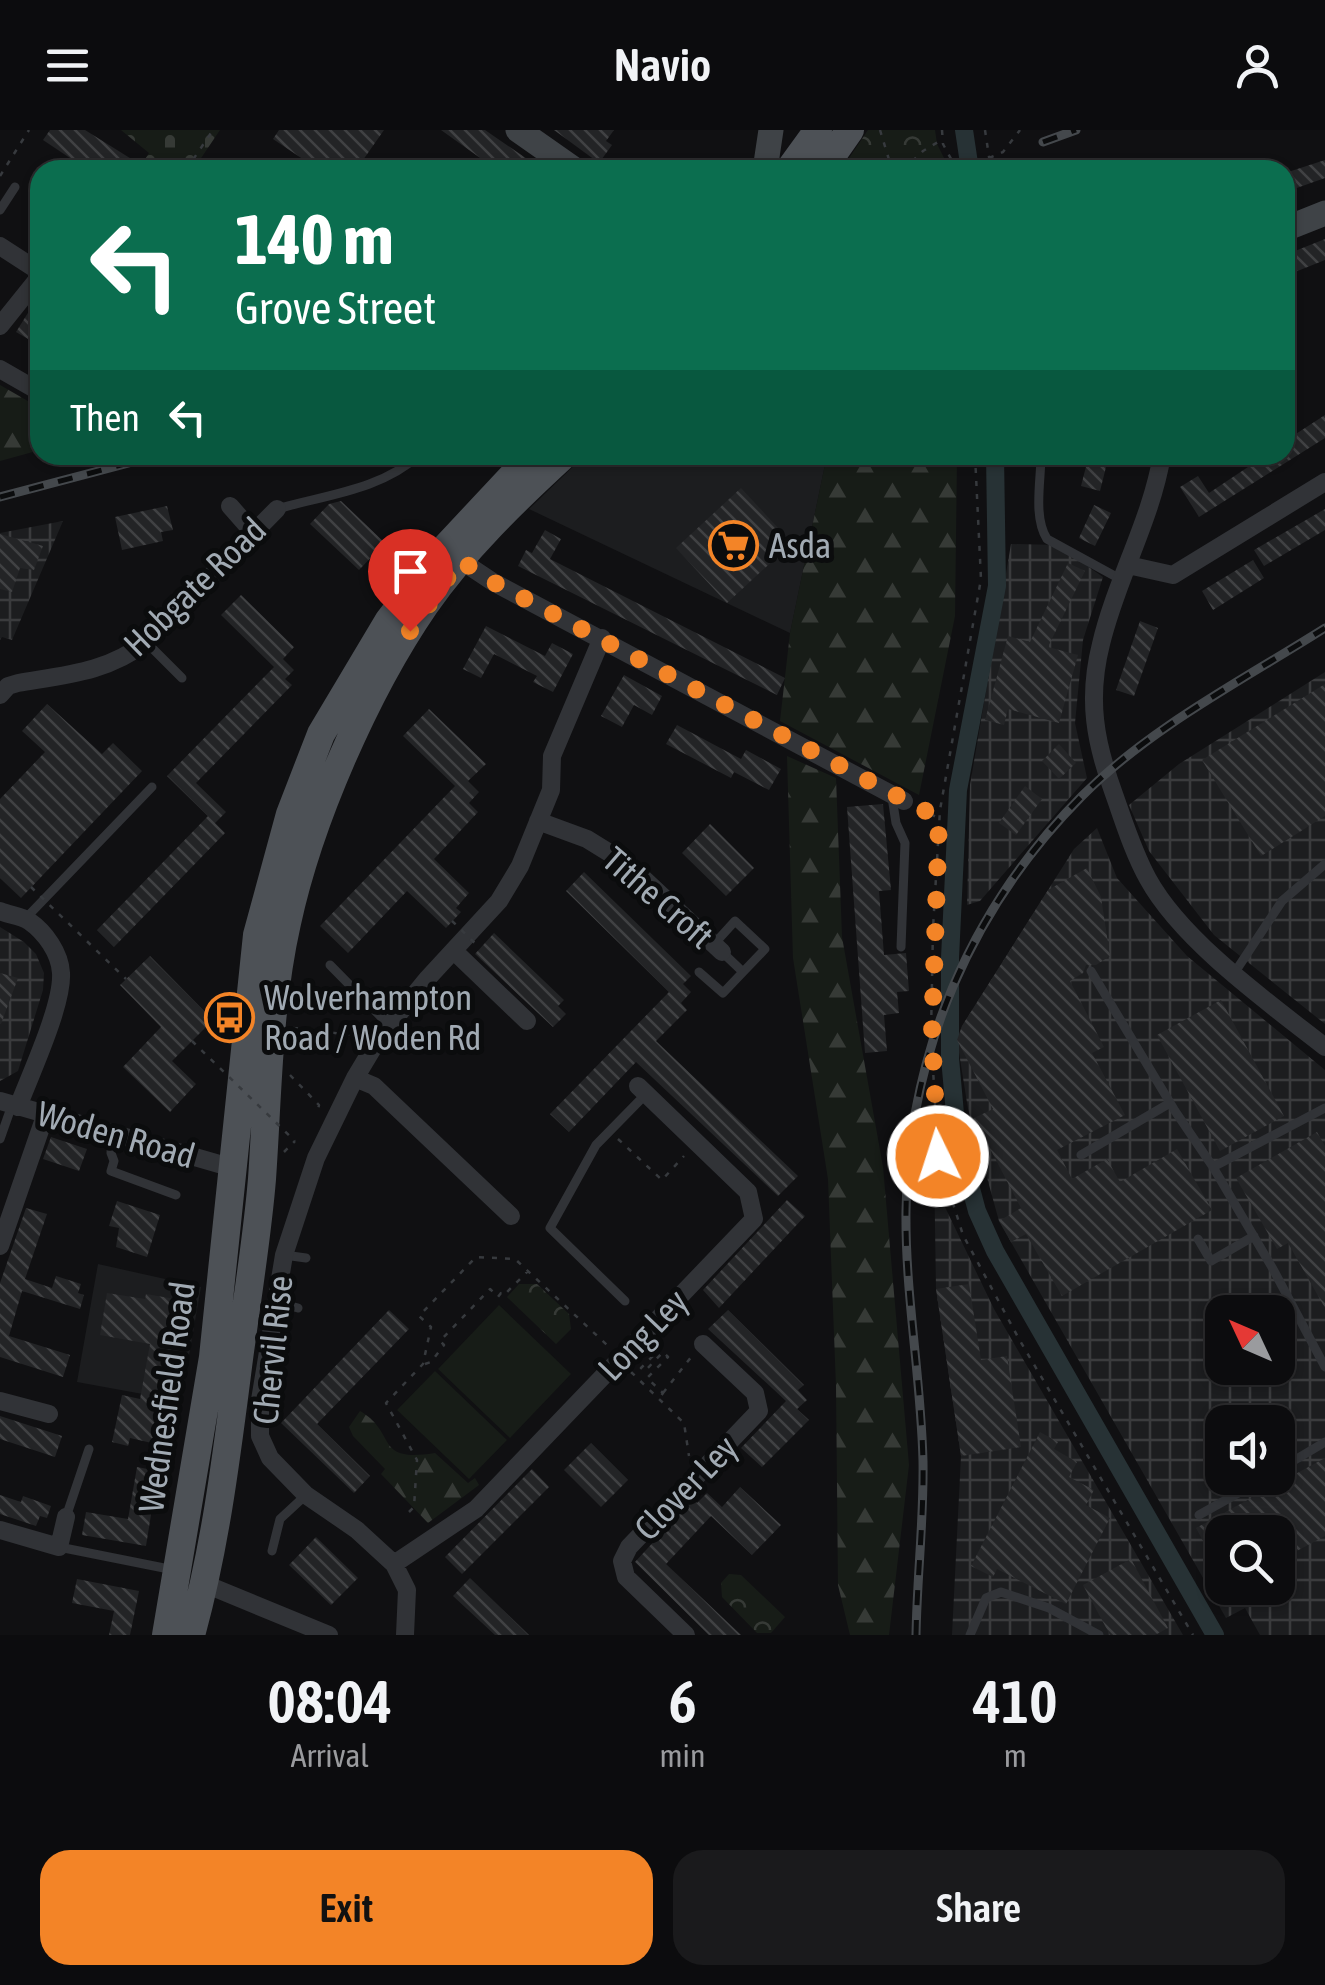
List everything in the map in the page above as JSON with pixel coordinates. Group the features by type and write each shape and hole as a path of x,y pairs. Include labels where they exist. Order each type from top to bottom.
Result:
{"main road":[{"path":"802,160 830,149"},
{"path":"452,554 524,465"},
{"path":"452,554 553,465"},
{"name":"Wednesfield Road","path":"192,1635 187,1580 257,935 290,814 321,734 389,620 452,554"},
{"name":"Wednesfield Road","path":"166,1635 228,1447 262,1180 278,973 287,921 306,857 357,727 452,554"},
{"path":"232,1168 262,1180"}],"street":[{"path":"518,130 561,160"},
{"path":"770,134 780,160"},
{"path":"1295,225 1325,214"},
{"path":"0,246 30,267"},
{"path":"0,326 30,287"},
{"path":"0,368 30,386"},
{"path":"1159,465 1142,529 1109,612 1095,671 1098,751 1148,880 1188,931 1325,1046"},
{"path":"1125,573 1173,575 1325,482"},
{"path":"230,506 252,531"},
{"name":"Hobgate Road","path":"0,695 8,686 18,683 100,669 127,657 277,509"},
{"path":"452,554 493,582 898,798"},
{"name":"Chervil Rise","path":"394,1564 357,1530 306,1496 270,1458 260,1436 260,1400 284,1254 316,1158 356,1078 384,1032 499,901 520,866 551,790 552,756 602,638"},
{"name":"Tithe Croft","path":"538,821 587,838 629,865 718,948"},
{"path":"0,910 25,918 42,932 61,973 59,994 10,1104"},
{"path":"454,951 527,1021"},
{"path":"356,1078 374,1086 511,1216"},
{"name":"Long Ley","path":"394,1564 476,1509 623,1365 754,1219 748,1192 642,1090"},
{"name":"Woden Road","path":"10,1104 232,1168"},
{"path":"0,1246 45,1116"},
{"name":"Clover Ley","path":"686,1635 626,1577 622,1561 629,1547 759,1411 755,1394 703,1344"},
{"path":"0,1401 49,1414"},
{"path":"0,1530 59,1547 66,1517"},
{"path":"394,1564 407,1590 405,1635"},
{"path":"187,1580 329,1635"}],"lane":[{"path":"0,210 15,187"},
{"path":"277,509 362,487 408,465"},
{"path":"1041,465 1040,518 1047,539 1125,573"},
{"path":"146,642 182,678"},
{"path":"25,918 152,786"},
{"path":"898,798 896,823 905,843 901,946"},
{"path":"1235,972 1282,900 1325,864"},
{"path":"700,972 723,993 743,972 765,948 735,921 718,948 743,972"},
{"path":"330,965 384,1032"},
{"path":"1091,971 1254,1236 1325,1367"},
{"path":"625,1301 550,1228 596,1145 642,1090"},
{"path":"1081,1155 1170,1103"},
{"path":"0,1139 10,1104"},
{"path":"1213,1167 1325,1108"},
{"path":"112,1134 111,1171 176,1195"},
{"path":"1198,1239 1211,1261 1254,1236"},
{"path":"284,1254 306,1258"},
{"path":"276,1302 298,1308"},
{"path":"1295,1460 1325,1442"},
{"path":"66,1517 89,1449"},
{"path":"1198,1515 1234,1495"},
{"path":"272,1551 280,1519 306,1496"},
{"path":"59,1547 187,1580"},
{"path":"970,1635 986,1598 1001,1592 1049,1608 1099,1635"}],"path":[{"path":"0,176 30,130"},
{"path":"193,160 213,130"},
{"path":"880,130 889,160"},
{"path":"942,130 953,160"},
{"path":"985,130 990,158 1002,152 1020,130"},
{"path":"914,160 943,139"},
{"path":"974,465 980,580 939,818 932,1034 935,1139 963,1235 1018,1339 1193,1635"},
{"path":"898,798 939,818"},
{"path":"31,887 126,979"},
{"path":"452,921 480,948"},
{"path":"290,1027 384,1032"},
{"path":"192,1040 295,1140 289,1150 280,1154"},
{"path":"286,1071 320,1105 314,1124"},
{"path":"610,1131 662,1180 697,1143"},
{"path":"424,1364 431,1327 420,1316 476,1257 515,1259 684,1423 694,1479"},
{"path":"408,1512 414,1507 417,1460 386,1403 430,1362 444,1345 440,1341 490,1288 498,1297 504,1295 528,1271"},
{"path":"654,1344 660,1349 641,1368 644,1371 663,1352 668,1356 647,1378 664,1393"},
{"path":"659,1399 703,1344"}],"shaded area":[{"path":"575,465 825,465 790,633 529,509"},
{"path":"63,521 12,640 0,640 0,533"},
{"path":"1011,544 1057,545 1103,577 1083,640 1075,723 1087,778 980,901 967,905 970,785"},
{"path":"1325,672 1325,1024 1214,935 1149,851 1129,805 1179,764"},
{"path":"1097,828 1117,878 1187,956 1325,1070 1325,1635 1260,1635 1245,1608 1226,1618 1219,1605 1295,1605 1295,1515 1205,1515 1205,1581 999,1221 968,1109 957,1040 962,1026 1074,849"},
{"path":"0,927 36,954 44,973 43,990 18,1071 0,1081"},
{"path":"934,1161 944,1205 994,1309 1183,1635 952,1635 961,1456 936,1289"},
{"path":"98,1264 201,1287 181,1401 77,1382"}],"green space":[{"path":"121,130 220,130 200,160 144,160 149,153"},
{"path":"868,130 935,130 945,160 848,160"},
{"path":"0,385 30,402 30,453 0,461"},
{"path":"825,465 957,465 955,616 919,795 780,721 790,633"},
{"path":"787,756 836,778 842,937 883,1167 909,1465 889,1635 850,1635 838,1585 828,1179 793,958"},
{"path":"519,1284 537,1284 569,1314 571,1329 556,1344 507,1297"},
{"path":"499,1305 571,1374 510,1438 438,1369"},
{"path":"435,1371 507,1440 469,1479 397,1410"},
{"path":"360,1411 379,1428 394,1450 402,1454 435,1453 468,1483 475,1478 479,1485 428,1523 381,1474 385,1469 353,1436 349,1427"},
{"path":"729,1574 741,1575 785,1617 771,1633 757,1633 722,1597 721,1583"}],"building":[{"path":"50,130 85,130 133,160 73,160 43,140"},
{"path":"279,130 384,130 363,160 304,160 273,139"},
{"path":"441,130 485,130 528,160 483,160"},
{"path":"554,130 614,130 606,141 612,145 601,160 595,160"},
{"path":"1325,160 1325,178 1295,189 1295,170"},
{"path":"1325,239 1325,260 1295,272 1295,251"},
{"path":"30,310 30,340 16,332"},
{"path":"1325,415 1325,438 1295,457 1295,434"},
{"path":"1086,465 1106,465 1100,491 1081,486"},
{"path":"1251,465 1282,465 1199,517 1180,487 1198,476 1209,493"},
{"name":"Asda","path":"741,488 792,543 727,603 676,548"},
{"path":"341,501 385,543 359,570 310,524 329,504"},
{"path":"1094,505 1111,513 1095,546 1079,538"},
{"path":"167,506 173,530 161,532 163,541 122,550 115,517"},
{"path":"1325,509 1325,530 1264,566 1254,550"},
{"path":"545,530 561,539 550,559 785,678 777,695 518,566 526,550 532,553"},
{"path":"0,534 43,546 34,570 20,568 12,592 0,589"},
{"path":"1253,560 1264,578 1213,610 1202,591"},
{"path":"1068,563 1085,571 1048,647 1078,655 1059,723 1008,709 1004,725 985,720 1008,636 1030,642"},
{"path":"241,595 294,647 283,659 294,670 285,679 292,685 196,783 226,812 215,823 167,776 274,667 221,615"},
{"path":"1140,621 1158,628 1134,696 1116,690"},
{"path":"486,626 545,656 552,643 573,654 553,692 533,682 537,676 494,654 481,678 463,669"},
{"path":"624,675 662,696 652,715 634,705 622,727 601,716"},
{"path":"1325,684 1325,816 1261,856 1202,760"},
{"path":"47,704 102,754 113,743 142,771 21,898 0,878 0,799 45,752 22,731"},
{"path":"429,709 486,764 468,781 479,792 469,803 478,812 434,859 469,893 456,908 461,912 446,928 407,891 348,953 320,926 455,786 403,736"},
{"path":"677,725 741,759 746,750 781,769 769,790 734,772 731,778 666,744"},
{"path":"1059,744 1076,763 1059,779 1042,761"},
{"path":"1025,786 1042,799 1016,835 999,823"},
{"path":"883,804 891,890 879,891 884,955 906,953 909,991 897,992 899,1013 884,1015 887,1051 865,1053 847,807"},
{"path":"208,816 225,833 114,947 97,930"},
{"path":"710,824 754,868 726,896 682,853"},
{"path":"1087,868 1101,897 1110,956 1096,965 1086,965 1083,973 1070,981 1104,1047 1092,1053 1125,1115 1057,1150 1072,1179 1107,1159 1120,1182 1177,1149 1212,1210 1062,1296 1026,1234 1011,1242 999,1221 1021,1208 974,1118 993,1109 957,1040 1048,890"},
{"path":"584,872 691,976 683,984 691,992 681,1003 687,1010 656,1041 798,1176 778,1196 636,1062 569,1132 550,1114 669,992 566,891"},
{"path":"494,933 564,1000 558,1006 566,1014 553,1027 475,954"},
{"path":"150,956 213,1020 172,1061 196,1084 170,1112 123,1067 161,1027 120,985"},
{"path":"0,973 18,978 1,1024 0,1024"},
{"path":"1221,1000 1284,1116 1220,1151 1157,1035"},
{"path":"1317,1132 1325,1146 1325,1308 1288,1243 1277,1249 1236,1178"},
{"path":"51,1137 87,1149 79,1171 43,1159"},
{"path":"787,1200 805,1216 719,1308 703,1290"},
{"path":"117,1201 160,1215 147,1257 116,1247 119,1228 109,1226"},
{"path":"26,1208 47,1214 25,1279 52,1288 56,1276 81,1284 78,1293 84,1295 80,1309 22,1291 9,1336 70,1355 63,1377 0,1357 0,1283"},
{"path":"969,1284 981,1360 1007,1356 1021,1447 961,1456 936,1289"},
{"path":"107,1293 145,1299 146,1294 192,1302 165,1446 130,1438 128,1446 112,1442 122,1395 140,1399 150,1344 100,1335"},
{"path":"389,1310 409,1329 317,1424 370,1476 354,1493 281,1423"},
{"path":"728,1310 804,1385 798,1390 807,1400 797,1409 809,1420 762,1467 741,1448 786,1401 708,1329"},
{"path":"0,1416 62,1436 55,1457 0,1439"},
{"path":"1040,1432 1058,1442 1054,1449 1077,1462 1069,1477 1094,1490 1086,1505 1110,1518 1066,1604 997,1569 993,1577 971,1566"},
{"path":"591,1443 628,1480 601,1507 564,1470"},
{"path":"1325,1458 1325,1536 1295,1552 1295,1515 1220,1515 1257,1495 1295,1495 1295,1474"},
{"path":"137,1467 158,1471 146,1546 82,1535 86,1512 128,1519"},
{"path":"532,1469 549,1487 462,1574 445,1557"},
{"path":"740,1487 781,1525 752,1555 711,1516 666,1564 741,1635 709,1635 635,1562 693,1499 697,1503 707,1493 722,1507"},
{"path":"0,1495 21,1502 23,1496 51,1506 47,1518 40,1516 36,1526 0,1514"},
{"path":"1205,1523 1205,1545 1196,1528"},
{"path":"316,1537 358,1578 331,1605 289,1565"},
{"path":"1131,1559 1168,1628 1155,1635 1110,1635 1083,1585"},
{"path":"470,1578 529,1635 495,1635 453,1596"},
{"path":"77,1579 139,1591 130,1635 109,1635 114,1611 72,1603"}],"waterway":[{"path":"964,130 968,160"},
{"path":"995,465 997,586 958,790 950,958 950,1058 957,1136 977,1211 995,1251 1215,1635"}],"railway":[{"path":"1043,142 1076,130"},
{"path":"0,497 121,465"},
{"path":"916,1635 923,1461 906,1211 919,1095 933,1040 953,986 1008,886 1082,796 1168,726 1325,628"}],"place":[{"name":"Asda","path":"734,546"},
{"name":"Wolverhampton Road / Woden Rd","path":"229,1018"}],"route":[{"path":"410,631 460,560 493,582 939,818 932,1034 938,1156"}]}
